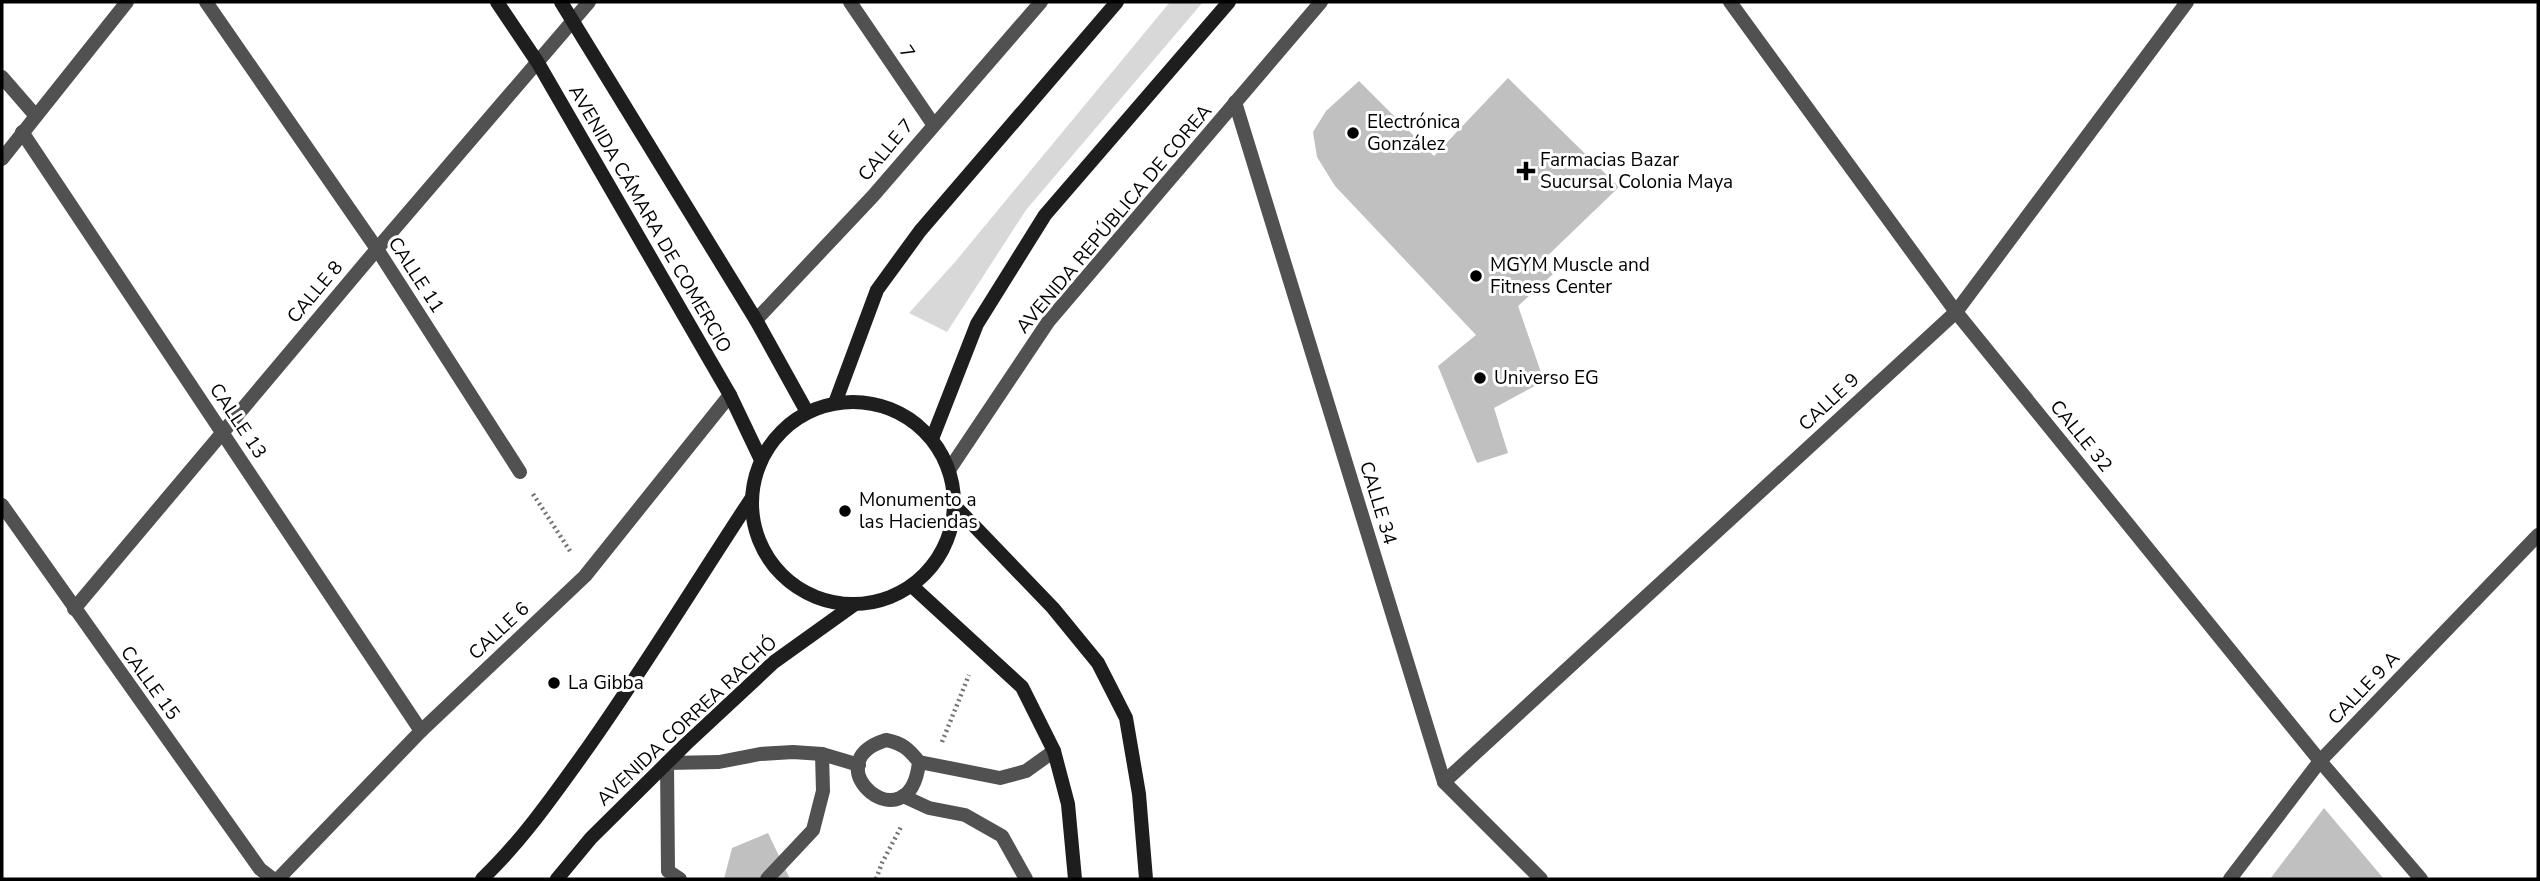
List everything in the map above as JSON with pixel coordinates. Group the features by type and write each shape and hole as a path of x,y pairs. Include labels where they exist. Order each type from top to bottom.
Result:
{"main road":[{"name":"AVENIDA CÁMARA DE COMERCIO","path":"497,2 538,63 730,395 761,460"},
{"name":"AVENIDA CÁMARA DE COMERCIO","path":"561,2 756,320 807,412"},
{"path":"835,403 877,290 920,231 1117,2"},
{"name":"AVENIDA REPÚBLICA DE COREA","path":"932,439 977,324 1045,215 1229,2"},
{"path":"482,879 506,856 565,780 620,702 751,499 761,460 779,432 807,412 835,403 871,403 905,415 932,439 949,470 955,506 943,551 929,570 912,586 893,596 855,604 818,598 785,577 761,546 751,499"},
{"path":"955,506 1060,617 1098,663 1126,718 1139,794 1146,879"},
{"path":"912,586 1022,687 1054,751 1068,804 1075,879"},
{"name":"AVENIDA CORREA RACHÓ","path":"556,879 592,838 667,763 774,662 855,604"}],"street":[{"path":"2,159 127,2"},
{"name":"CALLE 11","path":"206,2 377,248 520,472"},
{"name":"CALLE 8","path":"74,609 377,248 589,2"},
{"name":"7","path":"850,2 933,124"},
{"name":"CALLE 7","path":"756,320 873,196 1041,2"},
{"name":"AVENIDA REPÚBLICA DE COREA","path":"949,470 1048,322 1321,2"},
{"name":"CALLE 32","path":"1730,2 1955,312 2320,761 2421,879"},
{"name":"CALLE 9","path":"1444,782 1955,312 2187,2"},
{"path":"2,77 35,115"},
{"name":"CALLE 34","path":"1235,102 1444,782 1541,879"},
{"name":"CALLE 13","path":"22,132 421,731"},
{"name":"CALLE 6","path":"278,879 421,731 585,576 730,395"},
{"name":"CALLE 15","path":"2,505 260,869 273,879"},
{"name":"CALLE 9 A","path":"2230,879 2320,761 2538,535"},
{"path":"925,763 912,787 903,796 890,800 877,798 866,790 859,779 859,765 863,753 873,744 886,740 899,743 925,763 1000,778 1026,771 1054,751"},
{"path":"680,879 668,871 667,763 719,762 760,754 793,752 822,754 859,765"},
{"path":"767,879 813,830 823,791 822,754"},
{"path":"903,796 929,808 965,815 1002,836 1026,879"}],"path":[{"path":"520,472 585,576"},
{"path":"925,763 980,648"}],"shaded area":[{"path":"1170,2 1203,2 1026,210 947,332 909,313 955,262"}],"building":[{"path":"1508,78 1619,187 1541,262 1553,274 1518,306 1544,381 1494,408 1508,453 1477,463 1438,366 1476,335 1335,186 1317,157 1313,132 1326,111 1359,81 1434,156"},
{"path":"2324,808 2384,879 2270,879"},
{"path":"768,833 790,879 724,879 732,848"}],"place":[{"name":"Electrónica González","path":"1353,133"},
{"name":"Farmacias Bazar Sucursal Colonia Maya","path":"1526,171"},
{"name":"MGYM Muscle and Fitness Center","path":"1476,276"},
{"name":"Universo EG","path":"1480,378"},
{"name":"Monumento a las Haciendas","path":"845,511"},
{"name":"La Gibba","path":"554,683"}]}
